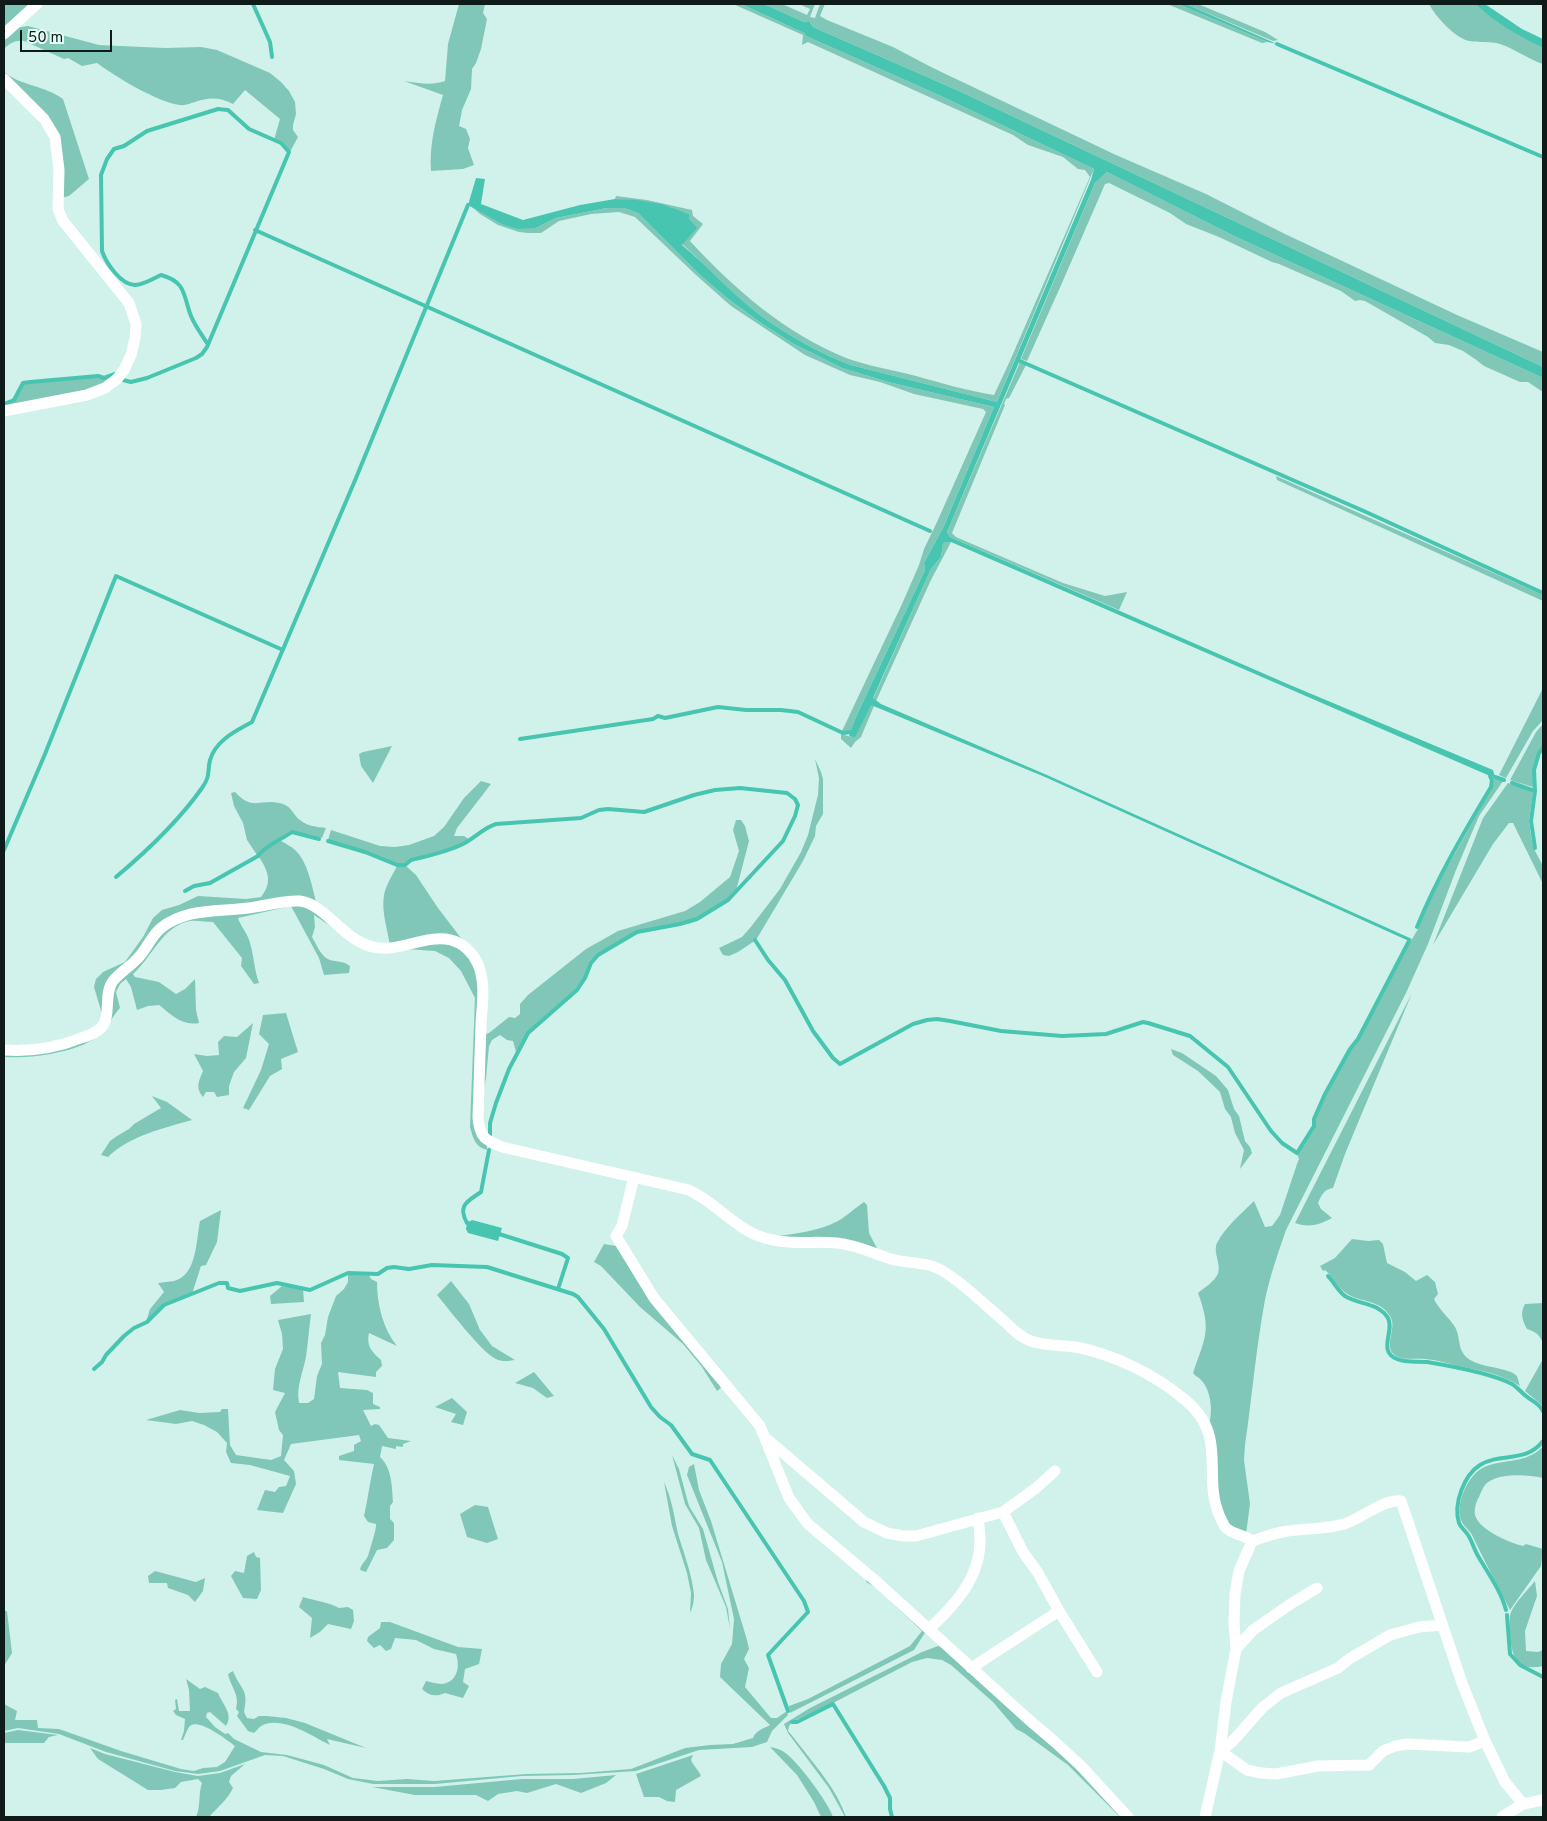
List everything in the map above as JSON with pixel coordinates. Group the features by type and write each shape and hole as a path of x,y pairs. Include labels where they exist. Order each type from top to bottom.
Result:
{"street":[{"path":"4,34 37,4"},
{"path":"4,79 44,120 55,137 59,170 58,209 63,221 129,303 136,324 131,356 117,379 104,388 87,395 4,411"},
{"path":"4,1050 23,1052 65,1045 90,1035 101,1028 105,1019 112,982 138,959 161,928 182,916 301,901 311,904 348,935 371,947 386,949 438,939 460,943 470,951 478,963 482,976 484,995 481,1021 478,1118 479,1129 483,1137 502,1147 689,1190 703,1197 752,1234 766,1239 782,1242 854,1245 892,1260 925,1264 938,1268 977,1298 1019,1336 1033,1342 1090,1351 1148,1374 1194,1406 1209,1433 1213,1452 1213,1490 1217,1510 1225,1527 1237,1535 1247,1537 1252,1541"},
{"path":"634,1177 622,1226 616,1236 654,1298 760,1426 767,1439 789,1498 808,1524 929,1629 1081,1766 1128,1817"},
{"path":"767,1439 864,1522 887,1533 904,1536 916,1536 1003,1512 1021,1500 1055,1471"},
{"path":"1206,1817 1220,1751 1226,1702 1236,1649 1234,1624 1235,1594 1239,1571 1252,1541 1282,1532 1325,1529 1346,1524 1393,1500 1401,1501 1462,1683 1485,1741 1505,1782 1523,1804"},
{"path":"1003,1512 1023,1552 1038,1573 1059,1612 1097,1672"},
{"path":"929,1629 962,1595 972,1575 979,1557 978,1518"},
{"path":"1236,1649 1253,1630 1317,1588"},
{"path":"971,1668 1059,1612"},
{"path":"1220,1751 1232,1742 1262,1708 1281,1693 1338,1668 1349,1659 1390,1635 1419,1627 1442,1625"},
{"path":"1220,1751 1247,1770 1276,1774 1318,1766 1369,1765 1383,1751 1406,1744 1469,1747 1485,1741"},
{"path":"1502,1817 1523,1804 1543,1800"}],"shaded area":[{"path":"4,4 30,4 4,28"},
{"path":"459,4 485,4 483,13 487,19 481,49 472,69 471,89 462,110 459,126 466,129 470,139 468,148 474,165 463,169 431,171 432,142 443,95 404,81 430,84 445,81 448,44"},
{"path":"733,4 741,4 1094,169 997,402 851,365 804,343 750,307 682,244 689,214 653,204 615,199 616,196 647,200 692,210 693,216 703,224 690,241 707,259 743,293 781,323 824,348 863,363 994,395 1090,177 1085,170 1078,169 1063,157 1028,145 1013,135 808,42 802,45 803,35"},
{"path":"741,4 764,4 804,22 809,21 813,27 959,91 1543,367 1543,378 1234,236 1107,172 1095,183 947,532 950,537 1290,685 1493,770 1495,777 951,542 943,543 941,557 931,569 873,698 881,704 1047,775 1412,939 1409,941 1045,777 871,705 855,738 849,736 856,717 925,570 924,563 944,526 994,407 888,382 842,368 792,343 727,298 699,274 638,213 624,208 607,208 556,218 536,228 518,229 501,224 468,205 476,178 485,179 481,204 523,220 580,205 615,199 661,204 689,214 689,219 697,228 682,245 750,307 792,336 827,355 851,365 997,402 1094,169"},
{"path":"764,4 782,4 807,15 810,9 799,4 815,4 810,17 815,18 820,4 825,4 820,16 827,20 893,47 1116,155 1206,194 1285,234 1457,315 1543,352 1543,367 959,91 813,27 809,21 804,22"},
{"path":"1167,4 1178,4 1268,42 1262,43"},
{"path":"1178,4 1186,4 1277,44 1268,42"},
{"path":"1186,4 1198,4 1265,32 1278,40 1273,41"},
{"path":"1429,4 1475,4 1499,23 1543,48 1543,64 1500,44 1473,42 1458,36 1446,26"},
{"path":"1475,4 1485,4 1522,29 1543,39 1543,48 1508,29"},
{"path":"28,26 99,45 165,48 201,47 217,50 270,73 281,82 295,102 296,114 293,130 298,137 290,152 281,142 274,140 280,119 245,90 233,104 214,98 180,105 149,94 97,63 82,66 68,58 64,59 24,41 13,42 4,49 4,37 16,28"},
{"path":"4,72 17,80 49,91 63,99 89,179 69,196 61,198 60,150 4,75"},
{"path":"1107,172 1234,236 1543,378 1543,392 1528,382 1520,382 1484,366 1463,351 1449,345 1435,343 1428,337 1365,301 1355,301 1341,291 1186,224 1170,213 1109,183 1105,184 1027,361 1021,359 1095,183"},
{"path":"472,207 501,224 536,228 556,218 607,208 624,208 638,213 699,274 727,298 792,343 842,368 888,382 994,407 944,526 924,563 925,570 856,717 851,732 842,731 902,604 924,549 986,412 983,409 914,394 880,382 850,375 805,355 731,306 635,217 619,212 591,214 559,221 541,233 528,233 498,225"},
{"path":"1020,362 1026,365 1009,398 1006,399 952,533 956,537 1063,583 1105,596 1127,592 1119,610 950,537 947,532"},
{"path":"115,375 104,386 4,408 4,405 15,401 24,384 30,382 98,377 104,379"},
{"path":"1276,476 1543,595 1543,601 1277,480"},
{"path":"951,542 931,580 876,701 873,699 931,569 941,557 943,543"},
{"path":"1543,688 1543,720 1533,731 1506,778 1499,775"},
{"path":"870,704 874,706 861,737 851,748 841,739 841,734 855,738"},
{"path":"1543,724 1543,746 1535,760 1533,787 1510,780 1536,732"},
{"path":"392,746 373,783 361,766 359,754"},
{"path":"815,759 823,779 823,814 816,826 815,836 803,861 756,940 738,952 729,956 723,955 719,948 742,937 750,928 780,889 801,852 808,835 818,795 819,778"},
{"path":"1495,777 1503,781 1479,816 1428,944 1406,993 1286,1230 1277,1256 1262,1318 1245,1445 1244,1460 1250,1504 1246,1534 1233,1529 1220,1509 1209,1424 1211,1408 1209,1396 1205,1385 1193,1373 1204,1342 1206,1326 1198,1293 1218,1273 1217,1243 1234,1220 1254,1201 1265,1227 1272,1226 1280,1215 1299,1159 1297,1154 1315,1126 1315,1119 1326,1095 1350,1049 1359,1039 1418,929 1429,900 1492,787"},
{"path":"481,781 491,784 457,828 454,836 464,836 470,840 443,851 410,860 404,864 397,864 328,840 331,830 380,846 395,847 409,845 434,836 444,827 464,798"},
{"path":"1508,783 1533,792 1529,821 1533,847 1543,866 1543,884 1513,823 1509,823 1493,844 1433,945 1483,818"},
{"path":"235,792 241,798 251,803 272,802 287,806 303,822 312,826 326,828 322,838 292,831 260,851 257,855 247,840 243,823 234,806 231,793"},
{"path":"736,820 741,820 745,826 749,841 736,891 727,899 696,918 636,931 598,955 590,963 584,978 576,989 527,1032 516,1052 513,1041 507,1040 500,1035 492,1040 489,1046 481,1103 483,1035 489,1033 509,1017 515,1018 520,1014 520,1004 528,995 586,949 618,931 685,911 700,902 730,877 739,851 733,830"},
{"path":"281,841 300,855 309,876 317,906 310,902 187,912 125,968 102,1014 94,987 96,979 103,972 125,962 143,937 153,918 162,910 179,905 198,896 246,899 261,897 265,892 268,877 259,857 264,849"},
{"path":"405,865 416,875 467,946 462,942 390,947 384,914 384,895 397,866"},
{"path":"291,903 308,905 338,931 314,915 315,927 312,937 324,956 330,960 348,964 350,966 349,973 324,975 319,958 291,906 238,918 248,937 251,948 259,983 254,984 241,966 242,958 213,922 190,921 172,929 133,974 135,977 159,982 176,994 185,989 195,979 196,1010 199,1023 182,1021 159,1005 137,1010 131,987 126,979 120,984 116,992 120,1008 95,1038 76,1048 51,1054 4,1057 4,1053 25,1054 66,1047 88,1038 101,1028 105,1021 116,982 140,960 155,937 179,919"},
{"path":"440,941 466,952 480,981 475,1120 487,1150 477,1144 470,1127 475,998 461,971 449,958 435,951 406,949"},
{"path":"1412,993 1345,1154 1333,1188 1325,1191 1318,1203 1321,1209 1332,1218 1314,1225 1295,1223"},
{"path":"286,1013 298,1052 281,1059 282,1069 270,1076 249,1110 243,1108 261,1070 269,1044 259,1034 263,1015"},
{"path":"253,1023 246,1058 234,1072 229,1086 229,1095 217,1097 214,1092 206,1092 203,1097 198,1087 203,1071 194,1054 219,1055 218,1042 224,1036 237,1037"},
{"path":"1171,1049 1182,1053 1216,1076 1228,1090 1234,1109 1239,1116 1245,1141 1252,1153 1240,1169 1244,1150 1235,1133 1231,1117 1225,1109 1220,1092 1198,1071 1173,1055"},
{"path":"152,1096 167,1102 192,1120 136,1138 108,1157 101,1155 110,1141 161,1108"},
{"path":"864,1202 867,1205 869,1233 880,1254 770,1237 822,1228 842,1219"},
{"path":"221,1210 217,1242 206,1265 201,1266 192,1294 166,1304 146,1322 150,1309 164,1292 158,1283 182,1278 191,1265 194,1256 200,1221"},
{"path":"472,1220 502,1228 498,1241 468,1233 466,1229 467,1223"},
{"path":"1352,1239 1379,1240 1383,1244 1387,1263 1405,1272 1416,1281 1427,1275 1435,1282 1438,1294 1434,1299 1455,1327 1460,1347 1467,1358 1479,1364 1513,1373 1517,1376 1520,1386 1498,1375 1433,1360 1401,1358 1393,1354 1390,1344 1392,1323 1387,1312 1376,1304 1346,1293 1320,1266 1335,1258"},
{"path":"604,1244 616,1246 723,1386 717,1391 702,1367 683,1344 640,1307 601,1266 594,1262"},
{"path":"348,1274 369,1275 371,1279 377,1282 382,1316 388,1332 397,1346 369,1333 369,1345 381,1360 382,1366 376,1372 376,1377 338,1372 340,1388 367,1390 373,1393 373,1404 380,1407 380,1409 363,1410 371,1426 379,1425 388,1438 411,1441 403,1444 403,1447 396,1446 396,1449 382,1446 380,1457 387,1467 392,1484 393,1502 390,1506 390,1519 394,1523 394,1540 387,1548 377,1550 366,1572 360,1570 368,1556 376,1526 376,1524 368,1522 364,1516 374,1464 339,1460 339,1456 354,1451 354,1445 361,1441 359,1435 291,1444 284,1460 294,1471 296,1484 283,1513 257,1510 265,1490 275,1492 279,1487 286,1486 290,1476 250,1465 231,1463 226,1452 227,1443 217,1432 204,1425 192,1421 176,1424 146,1420 180,1410 199,1413 220,1412 222,1409 228,1409 230,1445 236,1455 271,1460 281,1456 283,1435 279,1430 275,1412 285,1393 273,1390 275,1369 283,1349 282,1334 278,1320 311,1314 306,1357 298,1391 299,1403 308,1403 314,1399 317,1376 322,1364 321,1343 325,1335 328,1317 336,1296 344,1289 348,1282"},
{"path":"451,1281 469,1304 480,1330 492,1346 515,1360 501,1361 490,1355 437,1295"},
{"path":"282,1286 303,1289 304,1302 271,1304 270,1296"},
{"path":"1543,1303 1543,1343 1537,1334 1527,1329 1522,1313 1525,1304"},
{"path":"1543,1359 1543,1406 1525,1391"},
{"path":"534,1372 554,1396 547,1398 533,1388 515,1383"},
{"path":"452,1398 467,1412 463,1425 451,1422 456,1414 435,1407"},
{"path":"1543,1446 1543,1478 1516,1475 1496,1478 1485,1486 1475,1510 1478,1521 1489,1531 1503,1539 1523,1546 1526,1544 1543,1549 1541,1566 1510,1610 1472,1535 1462,1522 1460,1516 1461,1502 1466,1486 1481,1469 1494,1464 1524,1458"},
{"path":"672,1455 679,1469 689,1506 703,1529 728,1609 730,1629 726,1607 706,1560 699,1528 685,1504"},
{"path":"694,1464 699,1490 711,1521 747,1640 749,1649 744,1659 749,1668 745,1687 771,1718 777,1718 787,1711 788,1715 772,1731 767,1742 752,1747 699,1750 636,1771 522,1776 435,1784 373,1784 348,1779 283,1756 265,1755 220,1771 198,1774 175,1771 106,1752 59,1734 18,1728 4,1731 4,1704 17,1711 15,1720 37,1720 38,1728 59,1729 121,1751 181,1769 194,1771 217,1767 225,1762 235,1746 226,1739 206,1727 194,1724 190,1726 183,1740 181,1740 185,1719 176,1715 173,1711 176,1709 175,1700 177,1699 179,1711 190,1711 189,1690 186,1679 200,1689 205,1687 218,1693 229,1717 226,1726 210,1712 207,1713 206,1717 215,1727 225,1734 228,1733 234,1739 261,1752 287,1755 324,1765 353,1778 378,1781 407,1779 434,1781 631,1769 685,1748 733,1744 753,1738 758,1731 770,1725 720,1677 721,1664 732,1644 734,1619 722,1562 687,1475 689,1467"},
{"path":"664,1482 692,1579 694,1597 690,1613 691,1593 687,1573 672,1526"},
{"path":"475,1505 488,1507 498,1539 487,1543 467,1537 460,1514"},
{"path":"254,1552 256,1557 260,1558 261,1590 257,1599 243,1598 231,1576 235,1571 244,1573 247,1556"},
{"path":"155,1571 196,1582 205,1578 203,1591 195,1602 188,1595 168,1588 167,1583 149,1583 148,1576"},
{"path":"868,1578 926,1631 914,1650 790,1713 789,1706 808,1699 910,1646 922,1631 875,1587 866,1582"},
{"path":"1535,1581 1537,1596 1525,1631 1526,1651 1538,1652 1543,1650 1543,1666 1534,1667 1521,1664 1513,1654 1510,1614"},
{"path":"303,1597 339,1608 348,1607 353,1610 354,1621 351,1629 328,1624 310,1638 312,1618 299,1607"},
{"path":"4,1611 7,1611 12,1653 4,1666"},
{"path":"381,1622 390,1622 458,1647 482,1649 479,1664 465,1669 463,1682 469,1686 463,1698 445,1693 433,1695 422,1689 426,1681 443,1684 452,1680 458,1668 456,1654 434,1649 416,1640 395,1638 391,1649 386,1651 380,1645 374,1648 367,1641 368,1637 380,1628"},
{"path":"938,1646 944,1648 1053,1744 1125,1817 1120,1817 1068,1765 1016,1729 993,1702 951,1665 942,1660 927,1658 912,1662 792,1722 789,1726 788,1731 838,1798 845,1817 829,1788 788,1733 784,1724 810,1708 922,1652"},
{"path":"233,1671 245,1694 244,1712 247,1718 254,1719 259,1716 267,1716 286,1718 305,1723 366,1748 327,1739 330,1745 289,1725 280,1723 263,1725 254,1733 248,1731 237,1716 239,1712 236,1709 237,1699 228,1674"},
{"path":"18,1730 58,1735 49,1737 44,1743 4,1743 4,1733"},
{"path":"770,1747 784,1752 793,1760 820,1793 833,1817 821,1817 797,1775"},
{"path":"90,1748 105,1754 198,1776 220,1773 245,1764 231,1776 229,1782 233,1788 222,1803 209,1817 196,1817 202,1783 198,1779 181,1782 175,1788 148,1790 98,1759"},
{"path":"693,1755 691,1760 701,1776 676,1790 675,1802 659,1797 644,1797 636,1774"},
{"path":"616,1775 606,1783 581,1793 556,1784 527,1793 517,1791 498,1794 488,1801 476,1795 415,1795 372,1787 435,1787 522,1779 573,1779"}],"waterway":[{"path":"253,4 270,42 272,57"},
{"path":"1277,44 1543,157"},
{"path":"123,380 131,382 147,378 202,354 207,347 289,152 281,143 249,129 228,110 218,109 147,131 124,146 114,149 107,159 101,175 102,251 107,261 119,277 130,284 135,285 148,282 161,275 176,282 183,291 193,320 207,343"},
{"path":"116,877 162,836 193,801 207,780 210,760 217,747 227,737 252,722 356,478 468,205"},
{"path":"255,230 930,531"},
{"path":"1020,361 1366,512 1543,593"},
{"path":"4,404 14,400 23,383 98,376 104,378 115,374"},
{"path":"4,850 45,754 116,576 283,650"},
{"path":"520,739 653,719 658,716 665,718 718,707 798,712 843,733 851,732"},
{"path":"1535,848 1531,821 1535,791 1534,770 1539,753 1543,748"},
{"path":"1417,927 1442,873 1491,787 1492,780 1490,776"},
{"path":"1495,777 1504,780"},
{"path":"1512,783 1535,791"},
{"path":"328,841 365,852 397,865 405,865 411,860 457,847 496,824 581,818 599,810 608,809 644,812 715,790 740,788 787,793 795,799 798,805 795,816 783,841 728,900 697,919 637,932 598,955 591,963 585,978 577,990 528,1033 509,1069 496,1103 490,1123 490,1136"},
{"path":"185,891 194,886 210,883 258,856 269,846 292,832 319,839"},
{"path":"755,940 768,960 785,980 813,1031 833,1058 840,1064 913,1024 927,1020 937,1019 1001,1031 1062,1036 1106,1034 1143,1022 1190,1036 1228,1067 1271,1131 1282,1143 1297,1153 1314,1126 1314,1119 1325,1094 1350,1049 1358,1039 1409,941"},
{"path":"471,1224 467,1223 463,1212 465,1204 481,1192 489,1150"},
{"path":"496,1233 562,1254 568,1258 558,1289"},
{"path":"94,1369 124,1336 134,1328 147,1322 164,1305 219,1283 227,1283 228,1288 240,1291 277,1283 310,1290 348,1273 378,1274 387,1268 409,1269 432,1265 487,1267 573,1294 578,1297 604,1329 651,1407 671,1425 692,1454 710,1460 804,1601 808,1612 768,1655 788,1711"},
{"path":"1328,1276 1345,1296 1374,1306 1384,1313 1390,1323 1388,1351 1397,1359 1427,1362 1482,1373 1503,1380 1512,1384 1538,1404 1543,1411"},
{"path":"1506,1610 1498,1589 1478,1556 1467,1533 1459,1523 1459,1499 1469,1476 1480,1465 1496,1459 1529,1453 1543,1441"},
{"path":"1507,1615 1510,1654 1520,1665 1543,1677"},
{"path":"792,1722 797,1722 833,1704 884,1786 890,1798 892,1817"}]}
